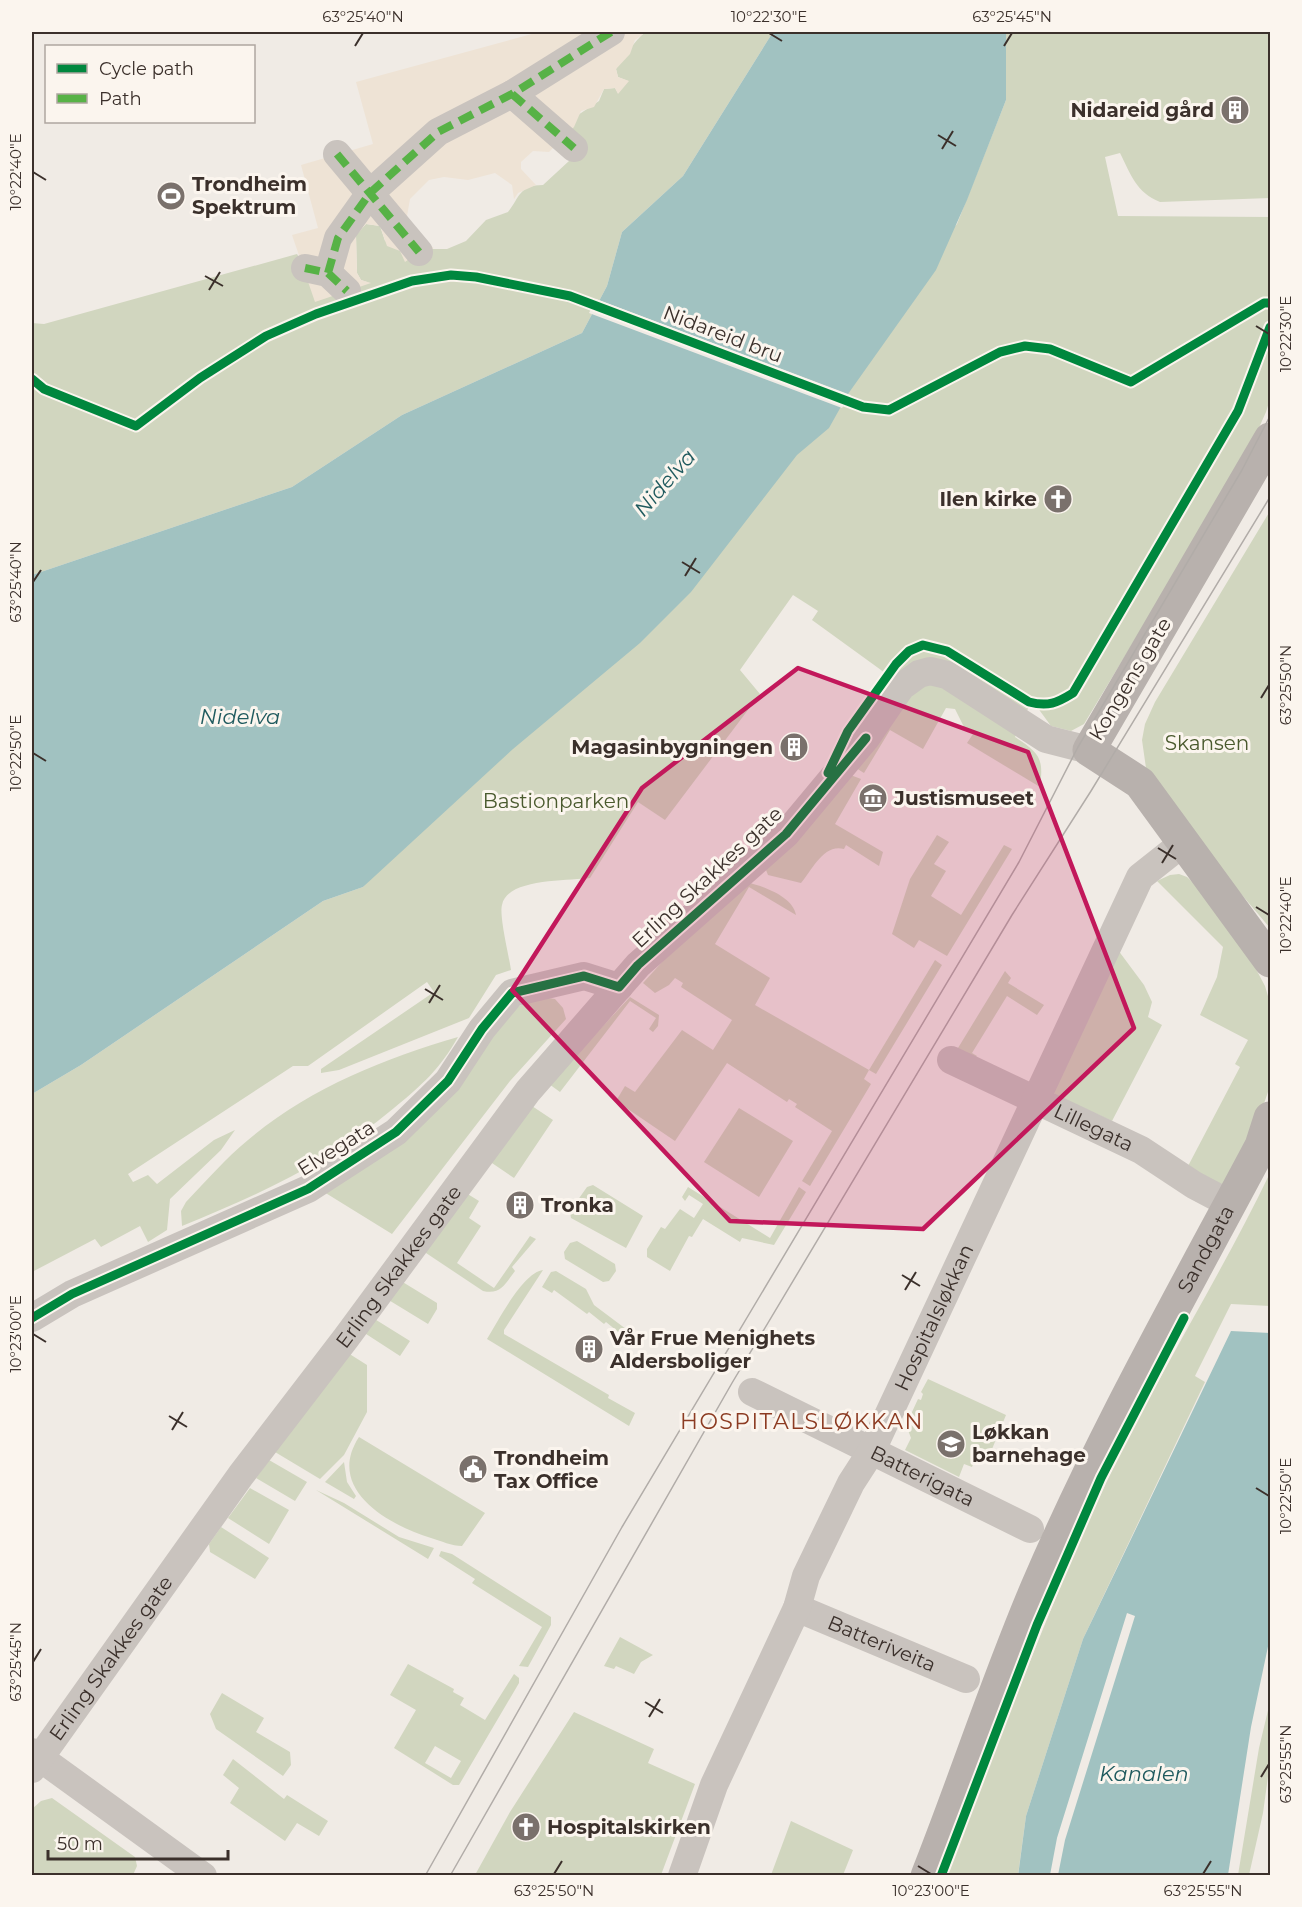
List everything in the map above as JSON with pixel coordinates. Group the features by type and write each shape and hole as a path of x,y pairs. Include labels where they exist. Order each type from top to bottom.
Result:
{"main road":[{"name":"Kongens gate","path":"1098,755 1270,439"},
{"name":"Kongens gate","path":"1098,755 1270,486"},
{"path":"1098,755 1140,783 1173,851 1270,961"},
{"name":"Sandgata","path":"927,1875 1037,1588 1151,1350 1261,1146 1270,1118"}],"street":[{"path":"327,277 338,238 370,193 438,132 512,93 611,32"},
{"path":"512,93 574,148"},
{"path":"337,154 419,252"},
{"name":"Erling Skakkes gate","path":"34,1760 241,1474 346,1338 528,1091 638,965 786,834 866,738 901,687 919,674 930,671 947,675 1046,739 1098,755"},
{"name":"Hospitalsløkkan","path":"682,1875 714,1785 797,1608 806,1576 852,1482 871,1452 1140,877 1173,851"},
{"name":"Elvegata","path":"32,1318 72,1293 308,1189 396,1132 448,1081 482,1029 512,993 584,976 619,987"},
{"name":"Lillegata","path":"951,1060 1141,1150 1194,1185 1230,1204"},
{"name":"Batterigata","path":"752,1392 1030,1529"},
{"name":"Batteriveita","path":"797,1608 966,1679"},
{"path":"34,1760 165,1865 203,1875"}],"highlighted area":[{"path":"798,668 1028,752 1134,1028 923,1229 730,1221 512,990 642,788"}],"green space":[{"path":"646,32 773,32 683,176 622,232 607,286 582,333 402,415 292,487 32,575 32,323 44,324 297,254 305,268 370,283 361,280 357,273 356,235 366,224 380,226 385,241 419,252 426,249 447,249 466,241 486,220 508,212 525,190 529,187 543,185 569,161 569,133 578,115 599,101 604,89 615,88 618,93 628,81 618,77 616,69"},
{"name":"Bastionparken","path":"1006,32 1270,32 1270,198 1160,202 1140,188 1131,176 1120,153 1105,157 1118,216 1270,217 1270,399 1248,452 1084,724 1071,731 1051,726 1032,700 1015,737 1030,747 1038,757 1041,769 1040,787 967,743 973,734 965,729 955,709 946,708 923,749 890,730 864,773 856,768 908,695 881,670 812,620 818,611 793,595 740,670 760,694 665,820 638,802 590,878 526,885 506,896 501,910 511,970 496,975 469,1018 339,1070 321,1073 321,1069 434,992 427,982 308,1066 293,1066 128,1174 133,1182 148,1175 157,1184 214,1140 235,1130 221,1150 170,1199 167,1230 148,1242 140,1226 101,1247 95,1239 32,1272 32,1094 81,1065 323,901 363,887 957,224 1006,100"},
{"name":"Skansen","path":"1270,511 1270,928 1197,842 1147,775 1142,740 1145,724 1155,702"},
{"path":"848,774 861,779 835,824 883,852 879,866 846,845 844,849 830,850 819,859 801,883 768,875 766,870"},
{"path":"937,835 949,842 934,864 946,871 931,896 961,915 1004,845 1012,849 947,956 919,940 914,948 892,934 910,879"},
{"path":"1179,874 1187,877 1199,888 1249,956 1265,986 1270,1003 1270,1086 1258,1121 1223,1185 1187,1168 1240,1067 1235,1064 1248,1040 1200,1015 1217,977 1223,947 1157,881"},
{"path":"750,883 784,898 790,903 796,915 749,887 715,944 770,978 755,1005 869,1070 864,1079 871,1084 810,1186 802,1181 832,1131 795,1107 797,1104 789,1099 787,1102 727,1063 675,1141 616,1101 625,1086 635,1092 682,1030 713,1050 732,1020 681,987 683,983 675,978 669,985 655,993 643,983 663,961"},
{"path":"1118,950 1144,985 1152,1002 1148,1017 1162,1025 1112,1121 1055,1095 1053,1090"},
{"path":"935,960 942,965 876,1074 869,1070"},
{"path":"1005,971 1011,978 1008,983 1044,1005 1037,1015 1007,996 972,1053 977,1056 975,1058 958,1048"},
{"path":"542,997 555,999 563,1008 566,1019 510,1081 392,1234 324,1192 517,1007"},
{"path":"630,997 659,1015 658,1026 653,1032 649,1029 656,1018 630,1001 560,1092 549,1084"},
{"path":"458,1037 422,1084 345,1145 293,1176 182,1226 181,1211 186,1202 232,1154 271,1122 296,1105 347,1078 402,1055"},
{"path":"532,1106 553,1120 514,1178 489,1161"},
{"path":"739,1108 793,1141 759,1197 704,1162"},
{"path":"1270,1173 1270,1306 1231,1304 1195,1376 1205,1382 1083,1639 1026,1816 1018,1875 947,1876 1043,1628 1107,1481"},
{"path":"593,1185 643,1216 626,1248 571,1218 570,1211 587,1187"},
{"path":"688,1187 770,1238 799,1187 806,1192 774,1245 742,1238 740,1242 703,1219 692,1237 689,1236 670,1271 647,1257 647,1249 661,1227 665,1229 680,1209 694,1218 703,1204 689,1195 685,1201 682,1197"},
{"path":"466,1193 479,1201 469,1218 481,1226 457,1263 494,1288 530,1236 536,1239 512,1267 515,1271 498,1290 483,1291 423,1251"},
{"path":"577,1241 615,1264 616,1271 609,1281 603,1282 565,1259 564,1252 570,1243"},
{"path":"543,1270 504,1330 504,1334 609,1395 608,1398 635,1413 629,1426 487,1339 519,1289 535,1273"},
{"path":"556,1271 586,1289 594,1305 626,1329 622,1335 606,1322 604,1324 589,1312 587,1314 554,1290 552,1293 542,1287 551,1272"},
{"path":"401,1281 437,1303 437,1309 428,1324 387,1299"},
{"path":"373,1318 410,1341 400,1356 363,1332"},
{"path":"348,1353 367,1365 367,1412 344,1455 320,1479 275,1452"},
{"name":"Løkkan barnehage","path":"928,1379 1006,1415 990,1454 979,1449 972,1467 964,1464 959,1477 905,1450 911,1438 906,1425 918,1399 921,1400 923,1394 921,1392"},
{"path":"359,1437 485,1513 462,1546 414,1532 380,1514 366,1502 356,1488 350,1473 351,1456"},
{"path":"269,1460 307,1482 295,1501 256,1478"},
{"path":"344,1462 347,1482 356,1496 354,1499 325,1482"},
{"path":"250,1488 289,1510 269,1544 228,1518"},
{"path":"316,1490 344,1503 399,1537 434,1548 428,1559"},
{"path":"221,1527 269,1558 255,1579 210,1552 209,1544"},
{"path":"441,1551 452,1554 551,1617 551,1625 528,1667 519,1666 542,1627 472,1583 475,1579 439,1556"},
{"path":"620,1637 653,1655 641,1662 634,1674 616,1666 614,1669 604,1666"},
{"path":"408,1664 454,1689 453,1692 464,1698 460,1705 485,1720 514,1674 519,1678 519,1683 459,1785 453,1785 394,1748 416,1710 390,1695","holes":["435,1746 461,1761 451,1778 425,1763"]},
{"path":"222,1693 264,1718 256,1732 290,1752 291,1765 283,1776 216,1729 210,1714"},
{"path":"1270,1702 1270,1762 1263,1813 1249,1875 1238,1875 1259,1748"},
{"path":"574,1712 654,1749 648,1763 695,1784 661,1875 475,1875 510,1812"},
{"path":"233,1759 284,1799 287,1795 328,1821 319,1836 297,1823 285,1841 230,1803 239,1788 223,1775"},
{"path":"52,1798 135,1857 137,1866 133,1875 32,1875 32,1809 41,1801"},
{"path":"791,1821 853,1850 843,1875 771,1875"}],"shaded area":[{"path":"539,32 646,32 635,40 630,54 616,69 618,77 629,81 618,94 615,88 604,89 594,107 581,111 574,127 549,152 533,151 521,162 521,169 536,185 518,193 514,199 512,185 495,173 468,180 444,177 429,180 410,199 407,216 427,245 434,248 419,252 405,262 400,251 387,246 380,226 366,224 356,235 357,273 361,280 371,283 315,302 292,235 318,228 301,165 373,144 356,82"}],"water":[{"name":"Nidelva","path":"773,32 1006,32 1006,100 967,200 936,270 848,394 829,428 797,455 691,592 640,643 513,749 363,887 323,901 81,1065 32,1094 32,575 292,487 402,415 582,333 607,286 622,232 683,176"},
{"name":"Kanalen","path":"1231,1331 1270,1333 1270,1637 1251,1727 1228,1875 1018,1876 1026,1816 1083,1639"}],"pier":[{"path":"596,299 851,395 842,408 589,313"},
{"path":"1127,1613 1135,1616 1065,1840 1058,1875 1050,1875 1057,1838"}],"tram line":[{"path":"425,1876 622,1527 1019,862 1078,747 1242,470 1270,416"},
{"path":"450,1876 732,1383 1012,915 1091,791 1270,497"}],"marked path":[{"path":"328,273 338,238 370,193 438,132 512,94 611,32"},
{"path":"512,94 574,148"},
{"path":"337,154 419,252"},
{"path":"305,268 328,273 347,291"}],"cycle path":[{"name":"Nidareid bru","path":"32,379 44,389 136,426 200,378 266,336 316,314 412,281 451,275 476,277 570,296 863,407 889,410 1000,352 1025,346 1050,349 1131,382 1264,303 1270,303"},
{"path":"828,773 848,731 896,664 909,651 923,645 947,651 1029,702 1052,703 1073,693 1238,411 1270,327"},
{"path":"32,1318 72,1294 308,1189 396,1132 448,1081 482,1029 512,993 584,976 619,987 638,965 786,834 866,738"},
{"path":"941,1876 1037,1625 1101,1478 1184,1318"}],"place":[{"name":"Nidareid gård","path":"1235,110"},
{"name":"Trondheim Spektrum","path":"171,196"},
{"name":"Ilen kirke","path":"1058,499"},
{"name":"Magasinbygningen","path":"794,747"},
{"name":"Justismuseet","path":"873,798"},
{"name":"Tronka","path":"520,1205"},
{"name":"Vår Frue Menighets Aldersboliger","path":"589,1349"},
{"name":"Løkkan barnehage","path":"951,1444"},
{"name":"Trondheim Tax Office","path":"473,1469"},
{"name":"Hospitalskirken","path":"526,1827"}],"district":[{"name":"HOSPITALSLØKKAN","path":"802,1421"}]}
